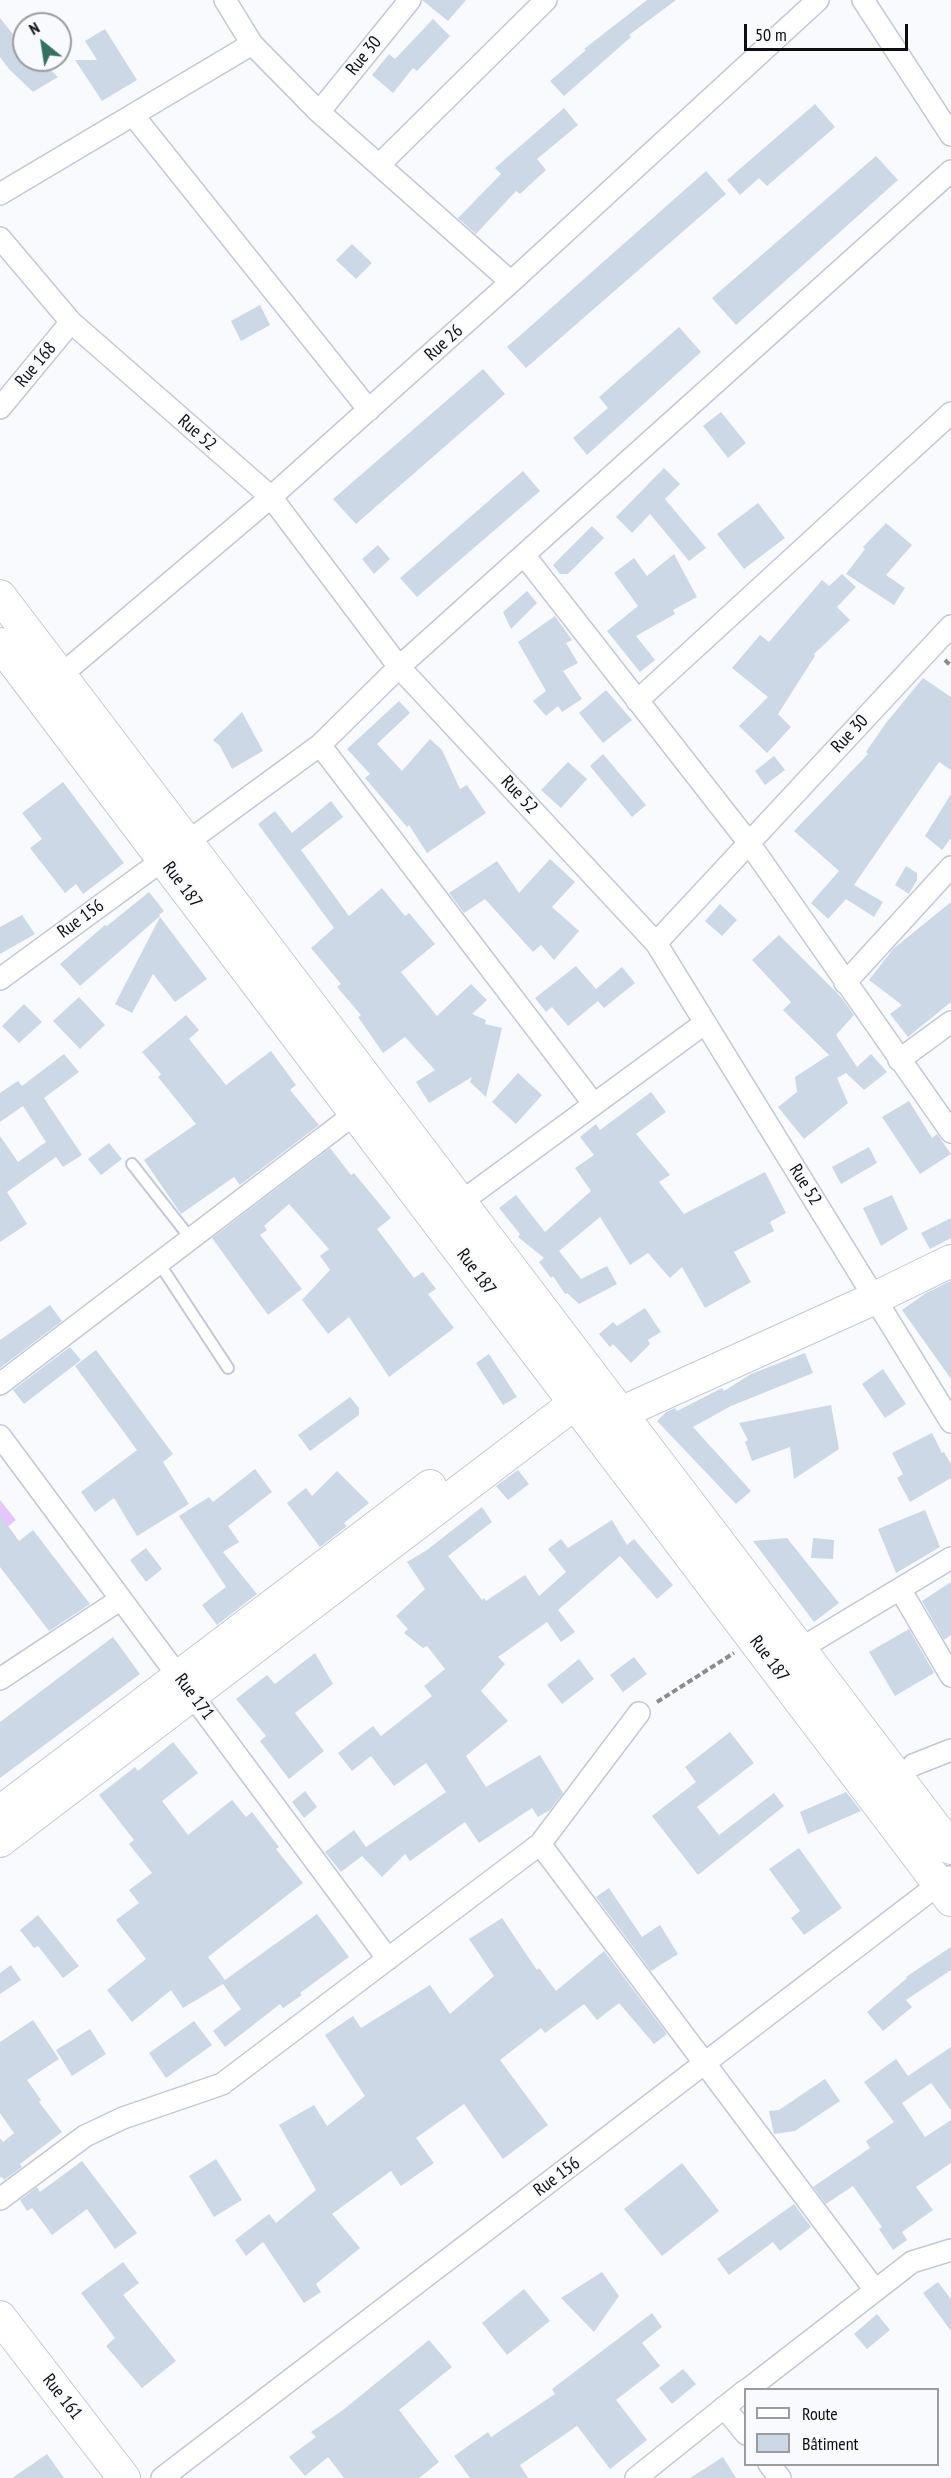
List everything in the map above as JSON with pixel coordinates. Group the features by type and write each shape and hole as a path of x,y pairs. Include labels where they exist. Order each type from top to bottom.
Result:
{"street":[{"path":"225,0 252,44 319,112 511,282"},
{"name":"Rue 30","path":"319,112 410,0"},
{"path":"379,165 546,0"},
{"name":"Rue 26","path":"61,675 271,497 369,410 819,0"},
{"path":"862,0 951,135"},
{"path":"0,194 252,44"},
{"path":"133,115 369,410"},
{"name":"Rue 156","path":"0,977 320,745 399,667 951,171"},
{"name":"Rue 52","path":"0,238 71,322 271,497 399,667 656,943 951,1422"},
{"name":"Rue 168","path":"0,408 71,322"},
{"path":"637,701 951,413"},
{"path":"524,555 749,843 898,1060 951,1132"},
{"name":"Rue 187","path":"0,596 61,675 175,850"},
{"name":"Rue 30","path":"656,943 951,626"},
{"name":"Rue 187","path":"0,644 175,850 583,1394 755,1640 947,1886"},
{"path":"320,745 593,1103"},
{"path":"845,983 951,867"},
{"path":"898,1060 951,1022"},
{"path":"461,1202 705,1023"},
{"path":"0,1384 367,1104"},
{"name":"Rue 187","path":"367,1104 461,1202 583,1394 621,1413 951,1848"},
{"path":"621,1413 875,1299 951,1261"},
{"path":"0,1812 185,1686 583,1394"},
{"name":"Rue 171","path":"0,1436 388,1959"},
{"path":"800,1649 951,1558"},
{"path":"900,1589 951,1676"},
{"path":"0,1679 121,1599"},
{"path":"0,1841 185,1686"},
{"path":"0,2199 85,2136 123,2118 222,2084 540,1844 639,1713"},
{"path":"913,1765 951,1750"},
{"path":"540,1844 875,2290"},
{"name":"Rue 156","path":"162,2478 705,2064 947,1886"},
{"path":"749,2388 912,2262 951,2250"},
{"name":"Rue 161","path":"0,2317 124,2478"},
{"path":"636,2478 744,2392"},
{"path":"724,2407 744,2432"},
{"path":"771,2466 780,2478"}],"lane":[{"path":"132,1164 191,1239"},
{"path":"159,1263 228,1368"}],"path":[{"path":"639,1713 755,1640"}],"shaded area":[{"path":"0,1500 16,1520 0,1533"}],"building":[{"path":"422,0 466,0 448,21"},
{"path":"647,0 676,0 629,35 631,37 564,96 550,81 586,50 584,49"},
{"path":"0,18 12,33 12,72 0,57"},
{"path":"433,19 450,36 417,71 413,68 393,93 372,75 389,54 395,59"},
{"path":"105,29 137,80 102,101 75,60 97,60 85,41"},
{"path":"12,72 53,72 58,77 33,92"},
{"path":"815,104 835,127 767,186 759,178 740,195 727,180"},
{"path":"564,108 578,125 537,159 546,170 520,194 516,191 476,234 458,218 501,174 495,168"},
{"path":"876,156 898,180 736,325 712,298"},
{"path":"706,171 726,194 526,368 507,347"},
{"path":"352,244 372,263 356,279 336,260"},
{"path":"260,305 270,325 241,341 231,321"},
{"path":"679,327 701,352 587,455 573,438 608,408 599,397"},
{"path":"483,369 505,394 356,524 333,499"},
{"path":"721,412 746,443 728,458 703,426"},
{"path":"664,468 680,484 665,499 706,548 689,561 650,514 632,533 616,517"},
{"path":"523,471 540,491 417,597 400,578"},
{"path":"758,503 785,538 744,569 717,534"},
{"path":"886,523 912,545 886,575 905,588 894,605 846,574 865,549 863,547"},
{"path":"592,526 604,538 568,574 560,574 553,565"},
{"path":"378,545 390,559 374,574 362,559"},
{"path":"674,554 697,597 673,610 675,614 636,636 655,660 640,672 607,631 638,606 614,573 634,558 647,576"},
{"path":"842,574 856,587 837,607 850,620 814,654 815,656 778,714 791,727 767,753 739,726 768,697 732,668 760,635 769,642 822,580 829,586"},
{"path":"527,591 537,603 511,629 503,612"},
{"path":"555,616 572,640 566,643 578,663 563,671 582,699 562,712 558,706 546,716 533,701 546,691 518,642"},
{"path":"923,678 951,697 951,770 939,762 854,885 883,902 874,917 846,899 828,919 811,903 839,871 794,831 868,754 866,752 886,723"},
{"path":"606,690 632,720 603,743 579,713"},
{"path":"399,701 410,713 377,744 402,771 430,739 442,750 460,789 467,785 486,813 427,853 409,825 407,827 365,778 370,774 347,749"},
{"path":"242,712 263,751 232,769 220,746 213,740"},
{"path":"603,754 646,805 632,817 590,766"},
{"path":"774,756 785,770 765,785 755,771"},
{"path":"568,762 587,779 561,808 541,790"},
{"path":"63,782 124,863 83,894 76,884 65,893 30,848 42,839 22,813"},
{"path":"951,794 951,838 942,850 925,836"},
{"path":"331,801 343,817 301,850 349,916 382,888 405,916 409,913 435,944 401,972 437,1016 471,984 487,1000 472,1014 486,1020 485,1024 502,1028 486,1097 470,1082 472,1077 429,1103 416,1082 435,1070 405,1037 383,1053 358,1017 361,1015 337,987 341,984 311,948 334,928 258,824 275,811 292,833"},
{"path":"550,859 575,882 552,907 579,931 554,960 541,945 533,952 485,899 464,913 449,893 497,861 519,893"},
{"path":"906,866 917,873 917,880 909,894 895,885"},
{"path":"149,892 164,911 80,986 60,964 105,925 107,926"},
{"path":"951,902 951,1002 908,1037 890,1014 902,1005 869,980 893,949"},
{"path":"720,904 737,920 722,936 705,921"},
{"path":"22,915 35,934 0,954 0,927"},
{"path":"160,917 207,979 175,1002 153,974 132,1013 115,1004"},
{"path":"779,935 841,997 854,1015 836,1035 857,1067 871,1054 887,1072 864,1090 846,1073 837,1078 848,1103 804,1139 778,1107 797,1092 795,1077 829,1055 783,1010 791,1002 752,960"},
{"path":"576,966 596,989 622,967 635,983 604,1008 598,1001 568,1026 552,1007 546,1012 535,998"},
{"path":"79,997 105,1025 80,1049 53,1021"},
{"path":"24,1004 42,1022 19,1043 2,1026"},
{"path":"186,1015 199,1030 189,1039 226,1085 271,1051 296,1085 290,1090 319,1125 240,1185 234,1177 181,1214 144,1160 196,1124 158,1077 161,1074 142,1052"},
{"path":"64,1054 79,1072 44,1098 82,1155 63,1167 56,1157 7,1192 27,1224 0,1242 0,1136 18,1162 46,1142 23,1106 0,1122 0,1093 18,1081 22,1086"},
{"path":"518,1073 542,1095 516,1124 492,1102"},
{"path":"651,1092 666,1112 636,1134 670,1175 659,1182 684,1214 765,1172 786,1213 770,1222 774,1231 734,1252 751,1282 705,1308 682,1267 670,1278 648,1253 630,1265 600,1217 559,1251 581,1279 607,1266 617,1284 579,1304 567,1293 565,1294 553,1276 551,1278 539,1262 544,1258 518,1237 520,1234 499,1208 516,1195 545,1232 591,1191 575,1168 594,1155 580,1137 596,1124 600,1130"},
{"path":"909,1101 932,1138 937,1134 951,1154 920,1174 882,1117"},
{"path":"109,1143 122,1159 101,1175 88,1159"},
{"path":"869,1147 877,1163 841,1184 832,1167"},
{"path":"330,1148 351,1175 354,1173 391,1218 377,1229 414,1278 423,1272 436,1289 428,1294 454,1328 389,1377 349,1317 328,1334 302,1300 330,1270 320,1256 329,1249 289,1204 264,1226 267,1230 260,1235 302,1289 268,1315 212,1238"},
{"path":"892,1195 908,1229 881,1246 863,1208"},
{"path":"951,1218 951,1238 930,1249 921,1233"},
{"path":"951,1281 951,1379 902,1310 926,1293"},
{"path":"50,1305 62,1321 0,1368 0,1340"},
{"path":"645,1308 661,1332 648,1340 650,1344 631,1363 613,1344 610,1347 599,1334 613,1322 617,1326"},
{"path":"70,1347 81,1360 24,1404 13,1390"},
{"path":"96,1350 173,1454 163,1462 189,1504 137,1536 114,1498 95,1512 81,1492 137,1450 75,1366"},
{"path":"805,1353 813,1373 731,1406 693,1427 751,1491 736,1504 657,1421 666,1412 675,1408 677,1411 722,1388 724,1391 751,1374"},
{"path":"489,1354 517,1397 503,1405 476,1363"},
{"path":"883,1369 906,1404 885,1418 862,1384"},
{"path":"350,1397 359,1408 359,1415 310,1451 298,1435"},
{"path":"831,1405 839,1449 794,1479 790,1447 752,1461 745,1442 748,1440 739,1423"},
{"path":"932,1433 942,1453 944,1452 951,1464 951,1478 910,1502 897,1478 903,1474 892,1453"},
{"path":"255,1469 272,1492 228,1526 239,1542 223,1552 257,1594 217,1625 202,1605 226,1587 179,1516 209,1497 213,1502"},
{"path":"518,1470 529,1484 508,1500 496,1486"},
{"path":"337,1471 369,1503 344,1523 347,1526 320,1547 287,1503 306,1488 312,1496"},
{"path":"482,1507 492,1522 448,1556 482,1600 484,1598 486,1601 525,1575 539,1596 566,1572 548,1549 561,1539 568,1548 612,1520 627,1545 634,1539 673,1585 657,1599 620,1556 558,1610 575,1632 561,1642 547,1622 498,1657 505,1664 481,1691 508,1721 466,1756 486,1787 540,1755 563,1793 550,1810 538,1817 532,1808 479,1843 465,1822 410,1861 405,1854 382,1877 362,1856 341,1872 325,1852 354,1830 366,1847 446,1792 426,1763 394,1786 371,1756 352,1771 338,1753 373,1726 381,1736 432,1696 424,1686 445,1669 427,1646 423,1648 404,1633 408,1629 396,1616 425,1589 407,1562 427,1550"},
{"path":"925,1510 940,1547 896,1573 878,1529"},
{"path":"0,1515 19,1541 33,1530 90,1604 49,1631 0,1567"},
{"path":"787,1538 839,1603 814,1622 753,1541"},
{"path":"813,1538 834,1540 833,1559 811,1558"},
{"path":"146,1548 162,1569 146,1582 130,1560"},
{"path":"951,1582 951,1635 944,1640 922,1601"},
{"path":"909,1629 934,1673 895,1696 869,1652"},
{"path":"113,1637 140,1674 0,1778 0,1722"},
{"path":"315,1653 333,1684 295,1713 324,1751 289,1779 260,1741 266,1736 236,1699 267,1675 275,1684"},
{"path":"634,1657 647,1674 623,1692 610,1675"},
{"path":"579,1659 594,1679 562,1704 547,1685"},
{"path":"730,1732 754,1763 697,1807 719,1835 774,1793 784,1806 698,1875 652,1816 696,1782 685,1767"},
{"path":"173,1742 198,1773 162,1801 188,1835 232,1800 246,1817 252,1812 279,1847 276,1849 303,1883 208,1957 225,1980 317,1914 349,1957 300,1993 302,1995 283,2008 280,2004 225,2047 213,2031 241,2009 223,1984 183,2008 171,1990 132,2022 107,1990 146,1959 116,1920 139,1903 129,1890 152,1873 129,1844 134,1840 99,1795 135,1767 138,1771"},
{"path":"305,1791 317,1807 304,1818 292,1802"},
{"path":"846,1792 861,1811 808,1834 800,1812"},
{"path":"799,1848 842,1908 804,1935 791,1918 800,1911 769,1869"},
{"path":"609,1888 642,1937 660,1925 678,1954 651,1971 596,1897"},
{"path":"38,1915 79,1966 63,1978 38,1946 34,1948 20,1930"},
{"path":"502,1918 537,1970 539,1968 556,1991 604,1951 667,2034 654,2044 619,2003 597,2020 584,2004 545,2033 541,2028 500,2060 548,2125 503,2159 464,2104 416,2138 434,2163 401,2186 391,2171 332,2214 360,2248 316,2284 321,2292 304,2303 263,2242 246,2256 235,2240 269,2214 276,2223 316,2190 279,2125 314,2105 327,2126 365,2096 325,2035 353,2016 361,2028 430,1985 450,2014 494,1976 469,1939"},
{"path":"951,1947 951,1970 906,2000 912,2007 883,2031 867,2012 906,1977"},
{"path":"11,1965 21,1980 0,1994 0,1973"},
{"path":"33,2020 59,2059 27,2080 41,2100 39,2102 62,2132 20,2164 22,2167 4,2180 0,2178 0,2138 3,2142 14,2133 0,2113 0,2042"},
{"path":"194,2021 212,2045 166,2078 149,2053"},
{"path":"90,2029 106,2054 72,2076 56,2050"},
{"path":"951,2047 951,2110 931,2083 902,2103 925,2137 951,2120 951,2163 916,2187 933,2210 902,2232 907,2240 893,2250 879,2229 882,2227 853,2186 826,2204 813,2187 870,2148 866,2141 894,2122 864,2082 896,2059 908,2076"},
{"path":"825,2079 840,2101 795,2131 774,2134 769,2111 779,2110"},
{"path":"216,2159 242,2200 214,2217 189,2176"},
{"path":"82,2161 137,2233 115,2249 87,2209 52,2235 32,2208 27,2211 20,2200 37,2187 40,2192"},
{"path":"682,2163 719,2211 662,2256 624,2209"},
{"path":"794,2204 811,2227 780,2251 773,2242 729,2275 717,2259"},
{"path":"123,2262 139,2283 123,2295 176,2361 142,2388 106,2346 115,2338 81,2293"},
{"path":"602,2272 619,2296 594,2332 561,2298"},
{"path":"938,2282 951,2299 951,2331 923,2293"},
{"path":"524,2289 550,2321 507,2355 482,2323"},
{"path":"652,2313 662,2327 642,2343 660,2366 616,2400 647,2440 610,2469 577,2426 520,2465 528,2478 470,2478 454,2456 488,2432 491,2437 555,2394 552,2389"},
{"path":"877,2314 890,2330 867,2349 854,2334"},
{"path":"429,2340 452,2367 399,2410 439,2462 419,2478 344,2478 328,2457 305,2476 289,2457 316,2437 311,2432 343,2410"},
{"path":"683,2369 696,2384 672,2404 659,2388"},
{"path":"47,2454 64,2478 12,2478"},
{"path":"723,2457 736,2478 690,2478"}]}
